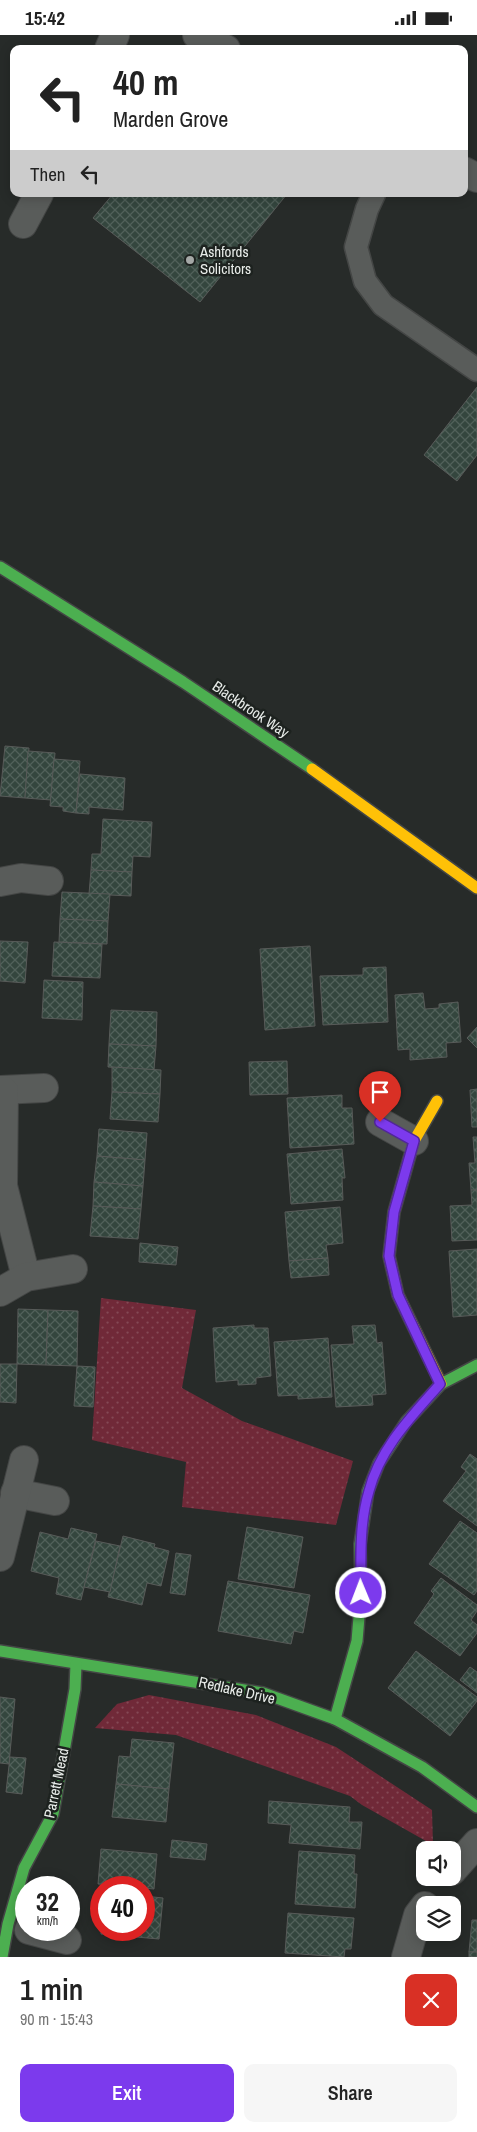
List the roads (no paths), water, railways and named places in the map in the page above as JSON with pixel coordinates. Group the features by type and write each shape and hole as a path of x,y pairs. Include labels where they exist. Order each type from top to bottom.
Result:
{"street":[{"path":"197,35 218,45"},
{"path":"23,225 37,197"},
{"name":"Blackbrook Way","path":"0,567 84,618 253,728 418,843 477,888"},
{"path":"0,882 21,878 49,881"},
{"path":"26,1277 4,1186 2,1090 44,1088"},
{"path":"436,1101 414,1141 394,1212 389,1256 398,1295 440,1384"},
{"path":"380,1122 414,1141"},
{"path":"0,1292 26,1277 73,1269"},
{"path":"335,1719 357,1641 361,1593 360,1544 368,1491 379,1463 406,1422 440,1384 477,1365"},
{"path":"0,1557 24,1460"},
{"path":"15,1493 54,1501"},
{"name":"Redlake Drive","path":"0,1651 263,1693 335,1719 422,1767 477,1807"},
{"name":"Parrett Mead","path":"24,1876 24,1868 53,1814 75,1689 76,1664"},
{"path":"461,1861 477,1843"},
{"path":"406,1957 416,1922"},
{"name":"Parrett Mead","path":"2,1957 15,1937"}],"lane":[{"path":"373,197 367,209 356,247 365,281 383,305 477,370"}],"place":[{"name":"Ashfords Solicitors","path":"190,260"}]}
